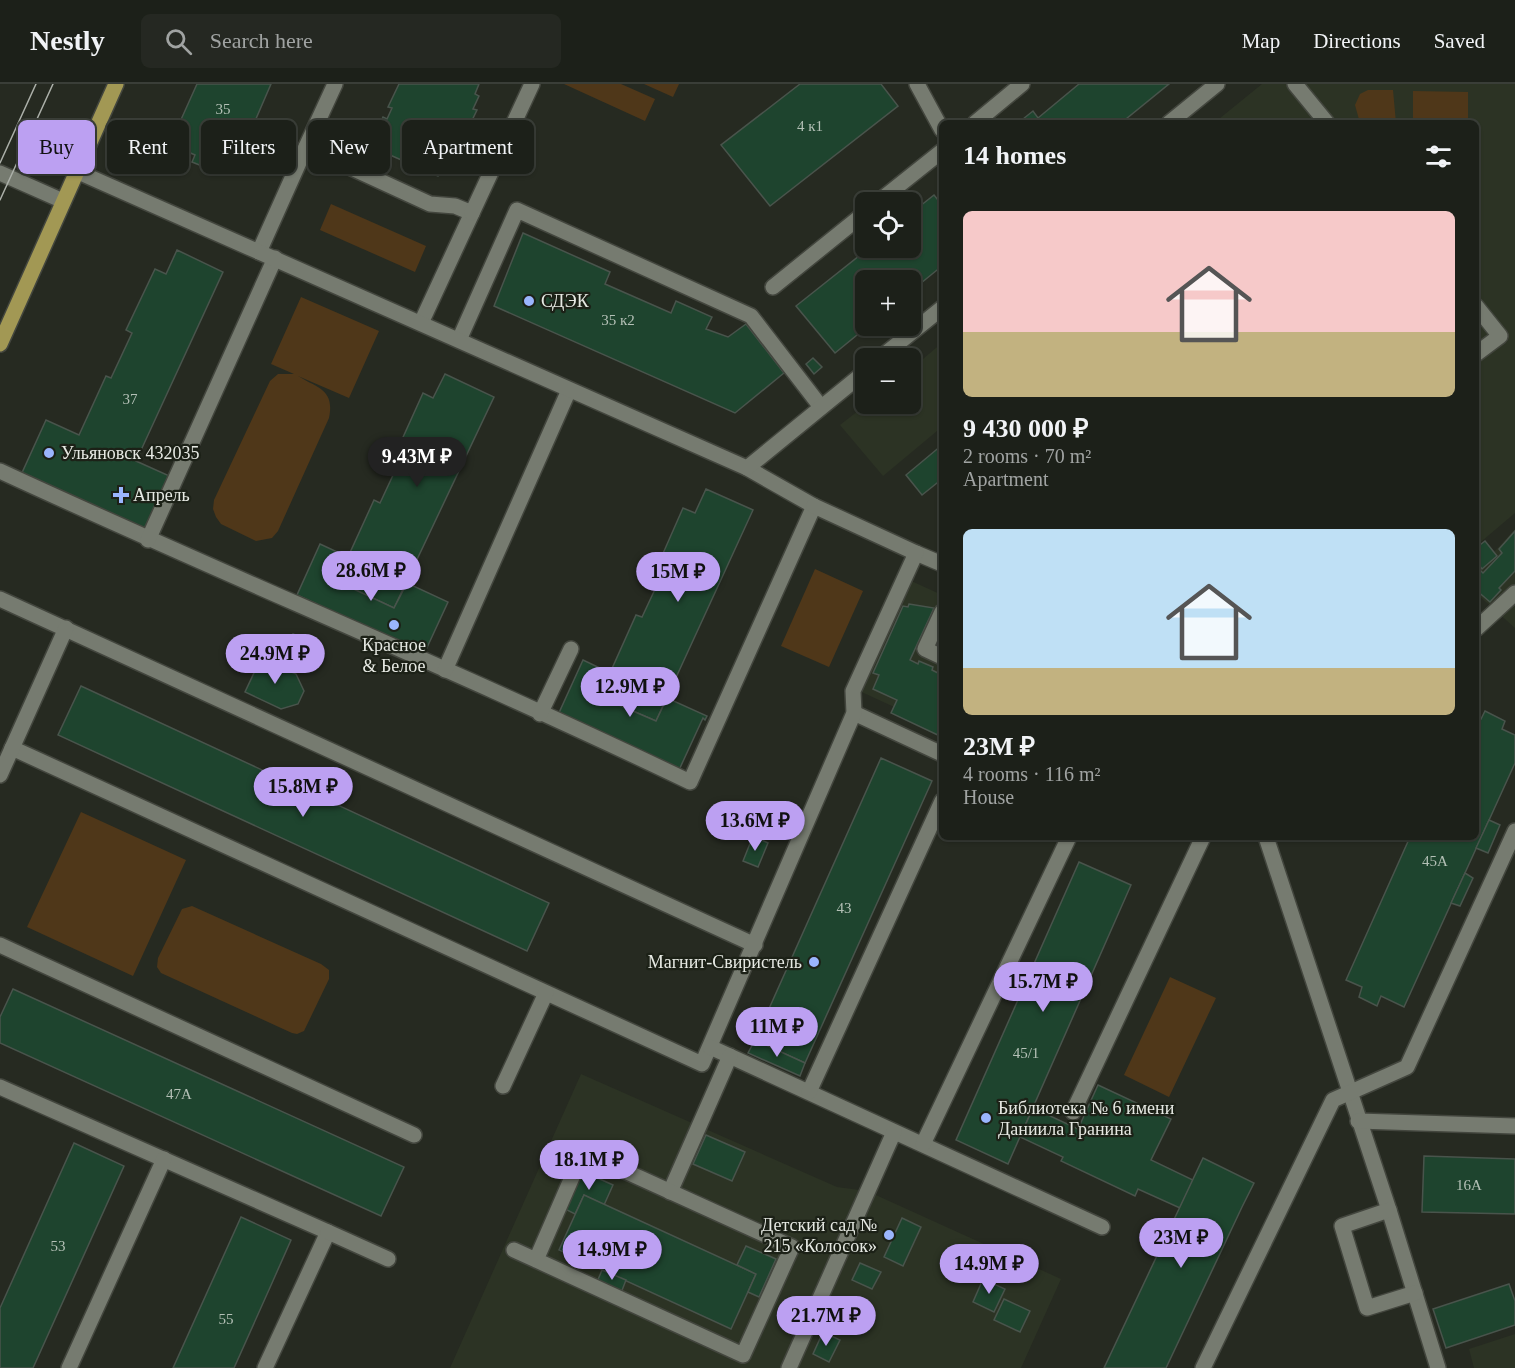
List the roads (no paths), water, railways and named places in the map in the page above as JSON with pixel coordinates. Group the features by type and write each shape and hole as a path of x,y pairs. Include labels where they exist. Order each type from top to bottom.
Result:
{"main road":[{"path":"95,130 116,84"},
{"path":"0,344 75,174"}],"street":[{"path":"259,252 335,84"},
{"path":"421,323 532,84"},
{"path":"917,84 939,124"},
{"path":"979,120 1022,84"},
{"path":"1173,120 1217,84"},
{"path":"1296,84 1322,120"},
{"path":"306,147 430,204 455,206 472,213"},
{"path":"891,192 939,153"},
{"path":"0,173 63,201"},
{"path":"83,174 747,468 814,507 939,563"},
{"path":"459,340 517,210 751,316 820,407"},
{"path":"773,286 855,221"},
{"path":"148,540 275,258"},
{"path":"892,348 939,310"},
{"path":"1479,310 1500,336 1479,352"},
{"path":"747,468 855,379"},
{"path":"445,670 569,390"},
{"path":"0,471 148,540 445,670 690,782 814,507"},
{"path":"12,748 702,1064 854,713 853,691 916,553"},
{"path":"1479,626 1515,593"},
{"path":"0,598 755,945"},
{"path":"939,619 925,649 939,656"},
{"path":"0,775 66,628"},
{"path":"540,714 571,649"},
{"path":"854,713 939,753"},
{"path":"809,1092 939,808"},
{"path":"1203,1368 1333,1100 1407,1067 1515,831"},
{"path":"923,1144 1068,840"},
{"path":"1073,1112 1202,840"},
{"path":"1267,840 1389,1210 1436,1366"},
{"path":"0,945 414,1135"},
{"path":"503,1086 546,993"},
{"path":"710,1047 1102,1227"},
{"path":"670,1192 730,1056"},
{"path":"0,1087 388,1259"},
{"path":"1358,1121 1515,1126"},
{"path":"789,1368 894,1132"},
{"path":"514,1250 743,1355 792,1247 583,1152 536,1260"},
{"path":"69,1368 164,1159"},
{"path":"1389,1210 1342,1226 1367,1308 1415,1293"},
{"path":"265,1368 328,1232"}],"tram line":[{"path":"0,163 36,84"},
{"path":"0,200 53,84"}],"place":[{"name":"СДЭК","path":"529,301"},
{"name":"Ульяновск 432035","path":"49,453"},
{"name":"Апрель","path":"121,495"},
{"name":"Красное & Белое","path":"394,625"},
{"name":"Магнит-Свиристель","path":"814,962"},
{"name":"Библиотека № 6 имени Даниила Гранина","path":"986,1118"},
{"name":"Детский сад № 215 «Колосок»","path":"889,1235"}]}
